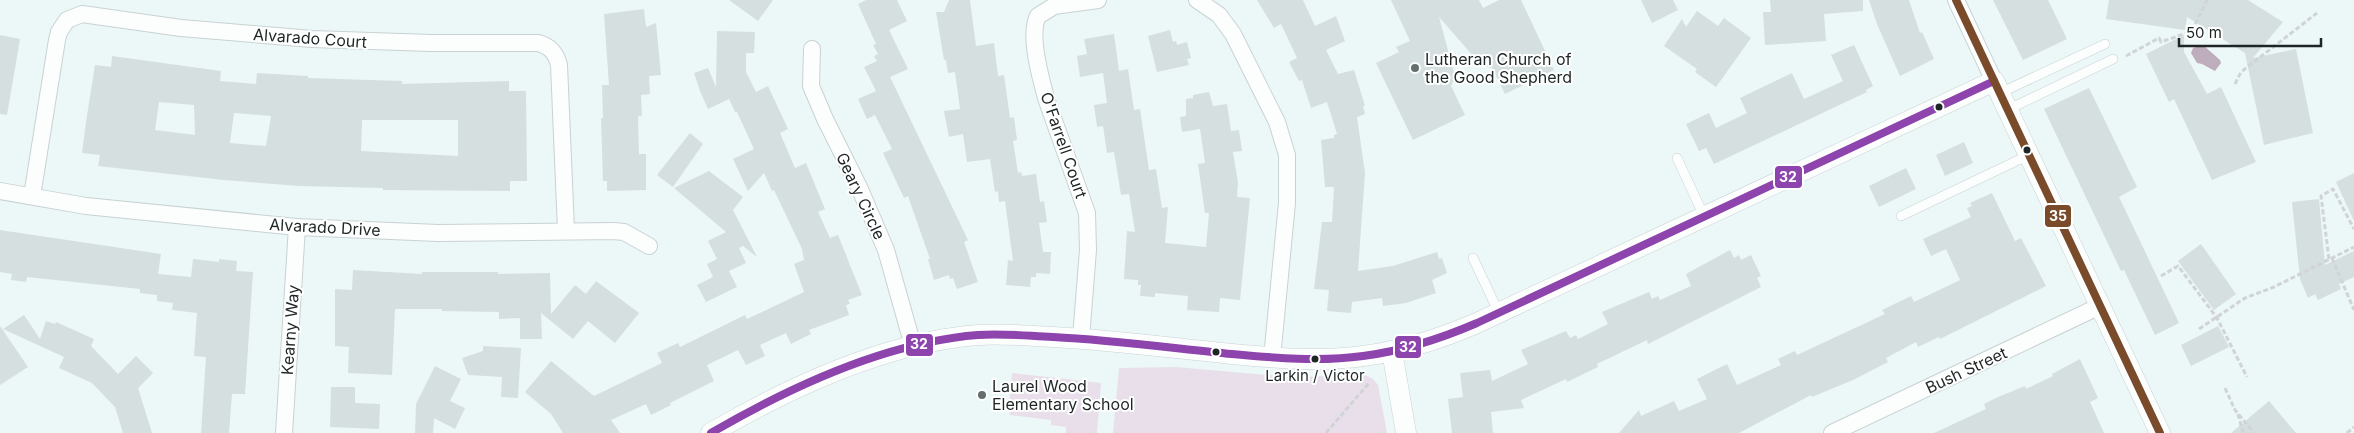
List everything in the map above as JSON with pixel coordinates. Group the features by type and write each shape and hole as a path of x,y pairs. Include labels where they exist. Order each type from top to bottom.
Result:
{"street":[{"name":"O'Farrell Court","path":"1081,338 1088,250 1087,213 1047,101 1042,83 1034,29 1038,16 1054,6 1098,0"},
{"path":"1197,0 1219,15 1233,34 1277,122 1287,155 1287,203 1272,358"},
{"path":"1956,0 2160,433"},
{"name":"Alvarado Court","path":"32,196 57,40 62,26 73,16 91,14 181,28 312,39 431,43 538,43 545,45 554,52 560,65 566,230"},
{"name":"Geary Circle","path":"812,48 811,86 859,187 886,250 912,346"},
{"path":"711,433 835,372 886,352 958,337 980,335 1081,338 1272,358 1335,358 1392,351 1438,339 1500,313 1704,216 2000,94"},
{"name":"Alvarado Drive","path":"0,191 86,206 143,213 297,227 438,232 566,230 624,232 649,246"},
{"name":"Kearny Way","path":"284,433 297,227"},
{"name":"Bush Street","path":"1832,433 2100,306"},
{"path":"1392,351 1406,433"}],"lane":[{"path":"2000,94 2105,44"},
{"path":"2000,94 2117,59"},
{"path":"1901,216 2029,155"},
{"path":"1677,158 1704,216"},
{"path":"1473,258 1500,313"}],"path":[{"path":"2117,59 2159,38 2161,42 2192,31 2207,0"},
{"path":"2235,84 2241,72 2317,13"},
{"path":"2354,229 2333,189 2321,196 2331,258 2354,310"},
{"path":"2199,329 2245,298 2274,288 2354,247"},
{"path":"2161,276 2178,266 2217,318 2247,377"},
{"path":"1326,433 1369,383"},
{"path":"2225,388 2238,413 2254,433"},
{"path":"2238,413 2243,433"},
{"path":"2347,433 2354,427"}],"shaded area":[{"path":"2203,45 2220,60 2221,63 2215,71 2197,63 2191,53 2193,48"},
{"path":"1176,367 1289,377 1365,375 1373,379 1378,385 1387,433 1113,433 1119,368"},
{"path":"1012,373 1101,383 1097,433 1066,433 1066,427 1051,425 1051,420 1010,415"}],"building":[{"path":"729,0 773,0 758,21"},
{"path":"866,0 897,0 907,21 889,30 908,69 890,77 968,240 964,242 978,282 957,289 953,278 950,279 949,275 934,280 928,259 930,259 908,196 904,198 883,153 892,149 875,115 867,119 858,99 876,91 864,67 877,61 874,56 878,54 873,45 876,44 858,4"},
{"path":"949,0 970,0 976,46 994,43 998,76 1004,75 1010,118 1014,117 1017,140 1013,141 1018,173 1021,172 1022,176 1036,174 1040,202 1044,201 1047,222 1039,223 1043,252 1051,252 1050,274 1036,273 1036,277 1031,277 1030,287 1006,285 1008,260 1013,261 1005,201 999,202 998,191 995,192 990,159 967,162 963,134 949,137 944,111 960,109 955,72 948,73 936,12 944,12"},
{"path":"1257,0 1303,0 1315,26 1336,16 1345,41 1326,50 1338,74 1354,70 1365,106 1363,106 1365,114 1357,117 1365,173 1358,271 1393,266 1437,252 1439,259 1442,258 1447,273 1432,280 1436,293 1406,303 1383,306 1382,298 1352,302 1351,313 1327,311 1329,290 1314,289 1322,222 1332,222 1334,187 1325,187 1321,140 1334,138 1334,135 1337,134 1327,102 1311,108 1302,80 1299,81 1289,62 1297,58 1281,24 1274,28"},
{"name":"Lutheran Church of the Good Shepherd","path":"1391,0 1479,0 1483,8 1499,0 1521,0 1554,70 1505,94 1492,68 1481,65 1439,17 1455,76 1451,86 1465,115 1413,140 1376,63 1399,52 1396,47 1410,41"},
{"path":"1641,0 1673,0 1678,10 1652,23"},
{"path":"1770,0 1863,0 1863,11 1824,14 1826,41 1765,45 1763,12 1771,12"},
{"path":"1869,0 1909,0 1920,33 1922,32 1934,59 1900,76 1877,24"},
{"path":"1993,0 2048,0 2067,39 2023,60"},
{"path":"2109,0 2248,0 2283,22 2253,58 2296,49 2313,133 2264,145 2245,53 2187,17 2185,30 2106,19"},
{"path":"644,9 646,27 656,23 661,75 649,76 650,94 641,95 642,116 638,116 639,154 646,154 646,190 607,191 607,181 603,181 601,118 603,118 602,85 609,85 604,14"},
{"path":"1697,11 1718,26 1724,18 1751,38 1716,87 1695,72 1697,69 1664,46 1682,19 1686,27"},
{"path":"1170,30 1173,42 1176,41 1177,45 1187,42 1191,58 1187,59 1189,65 1157,72 1148,36"},
{"path":"717,31 755,32 754,53 746,53 746,72 756,92 768,86 788,129 780,133 795,168 806,163 825,209 818,212 830,238 838,235 862,295 848,300 850,304 846,305 849,315 809,330 811,334 791,344 786,333 760,345 765,356 746,365 738,350 707,365 714,381 670,403 671,405 651,415 646,404 611,420 620,433 563,433 551,414 525,392 551,361 594,396 662,363 657,353 678,343 680,347 745,315 747,319 804,292 794,264 804,260 802,249 774,190 772,191 764,173 748,191 733,159 754,149 737,112 735,112 729,99 708,109 694,73 708,68 716,87"},
{"path":"1114,34 1119,71 1128,69 1134,110 1140,109 1149,170 1156,169 1162,208 1168,207 1165,243 1206,247 1209,213 1205,213 1198,164 1205,163 1200,129 1182,132 1180,117 1186,116 1186,99 1193,98 1193,95 1209,92 1213,106 1227,104 1231,131 1239,130 1242,151 1233,152 1238,183 1237,197 1250,198 1240,300 1220,298 1219,312 1187,310 1188,296 1155,293 1155,297 1140,296 1141,285 1138,285 1138,280 1124,279 1127,231 1135,232 1129,194 1121,195 1114,152 1107,153 1103,126 1097,127 1094,105 1107,103 1103,73 1080,77 1077,56 1087,54 1084,39"},
{"path":"0,35 20,39 7,115 0,114"},
{"path":"2184,35 2184,52 2207,94 2221,87 2256,162 2212,180 2174,99 2169,102 2146,54"},
{"path":"1854,45 1873,86 1866,90 1867,92 1714,164 1706,148 1699,151 1686,124 1709,113 1716,128 1747,113 1740,98 1792,73 1804,99 1843,81 1831,55"},
{"path":"112,56 221,71 220,81 256,84 257,73 308,76 308,78 402,81 402,84 509,81 509,91 526,91 527,181 510,181 510,191 383,190 383,188 299,186 224,180 98,166 100,155 82,153 86,122 95,65 111,67","holes":["159,102 194,105 195,135 155,130","234,113 271,116 266,146 230,143","362,120 458,120 458,156 361,151"]},
{"path":"2089,88 2137,187 2119,197 2179,323 2155,335 2124,270 2121,271 2044,109"},
{"path":"690,133 703,144 673,187 657,175"},
{"path":"1964,142 1973,163 1945,176 1936,155"},
{"path":"1906,168 1916,189 1879,207 1869,186"},
{"path":"709,171 743,197 733,210 757,257 743,246 739,248 746,263 729,271 737,287 706,302 697,285 713,277 707,264 717,259 708,241 726,232 674,188"},
{"path":"2354,173 2354,221 2336,182"},
{"path":"1992,193 2015,241 2021,238 2046,286 1940,339 1939,337 1918,347 1916,342 1886,358 1888,362 1853,380 1812,397 1811,395 1739,433 1619,433 1639,410 1641,416 1674,401 1679,411 1707,399 1697,379 1727,364 1737,385 1781,365 1778,359 1795,351 1797,355 1885,314 1882,310 1911,296 1914,302 1960,280 1946,249 1931,256 1923,239 1971,217 1967,208 1972,206 1970,203"},
{"path":"2319,199 2325,265 2354,251 2354,277 2339,284 2341,289 2318,300 2315,294 2308,298 2300,279 2292,202"},
{"path":"0,230 161,254 158,274 191,277 193,259 219,262 219,259 237,261 236,271 253,272 245,394 232,394 229,433 201,433 206,357 194,356 197,313 172,310 173,303 157,301 157,295 140,293 140,289 27,277 26,282 11,280 12,274 0,272"},
{"path":"2201,244 2236,294 2214,310 2178,261"},
{"path":"1730,250 1734,258 1739,255 1741,260 1751,255 1761,276 1757,278 1761,287 1648,344 1647,340 1597,364 1598,367 1567,382 1566,379 1521,400 1524,408 1491,412 1493,433 1452,433 1448,399 1463,397 1460,373 1490,370 1492,381 1528,364 1521,350 1566,331 1570,338 1576,335 1578,339 1608,324 1602,312 1649,292 1652,299 1658,296 1660,300 1691,286 1686,274"},
{"path":"353,270 422,274 422,272 550,273 551,314 575,285 586,294 596,281 639,313 615,343 588,321 573,339 541,313 542,339 520,339 520,318 499,319 499,312 395,309 392,375 348,373 349,347 335,346 335,289 352,290"},
{"path":"24,315 40,339 46,321 55,324 56,322 94,339 91,346 118,374 136,356 153,373 138,388 152,433 123,433 115,407 92,383 59,368 64,357 3,329"},
{"path":"0,326 28,367 0,385"},
{"path":"2218,326 2229,347 2191,366 2181,345"},
{"path":"483,346 521,348 518,398 501,397 502,377 468,375 462,358 483,351"},
{"path":"2080,359 2098,398 2090,402 2104,433 1934,433 1986,409 1984,404 2025,386 2026,389 2053,376 2052,374"},
{"path":"435,366 461,379 450,401 465,408 455,429 434,418 433,433 415,433 416,404"},
{"path":"331,387 355,387 355,403 380,404 379,429 330,427"},
{"path":"2269,401 2296,433 2231,433"}],"transit line":[{"name":"35","path":"1956,0 2160,433"},
{"name":"32","path":"711,433 773,399 840,369 874,357 943,339 1006,334 1075,338 1298,359 1347,358 1407,348 1477,323 1994,81"}],"place":[{"name":"Lutheran Church of the Good Shepherd","path":"1415,68"},
{"name":"Larkin / Victor","path":"1315,359"},
{"name":"Laurel Wood Elementary School","path":"982,395"}]}
